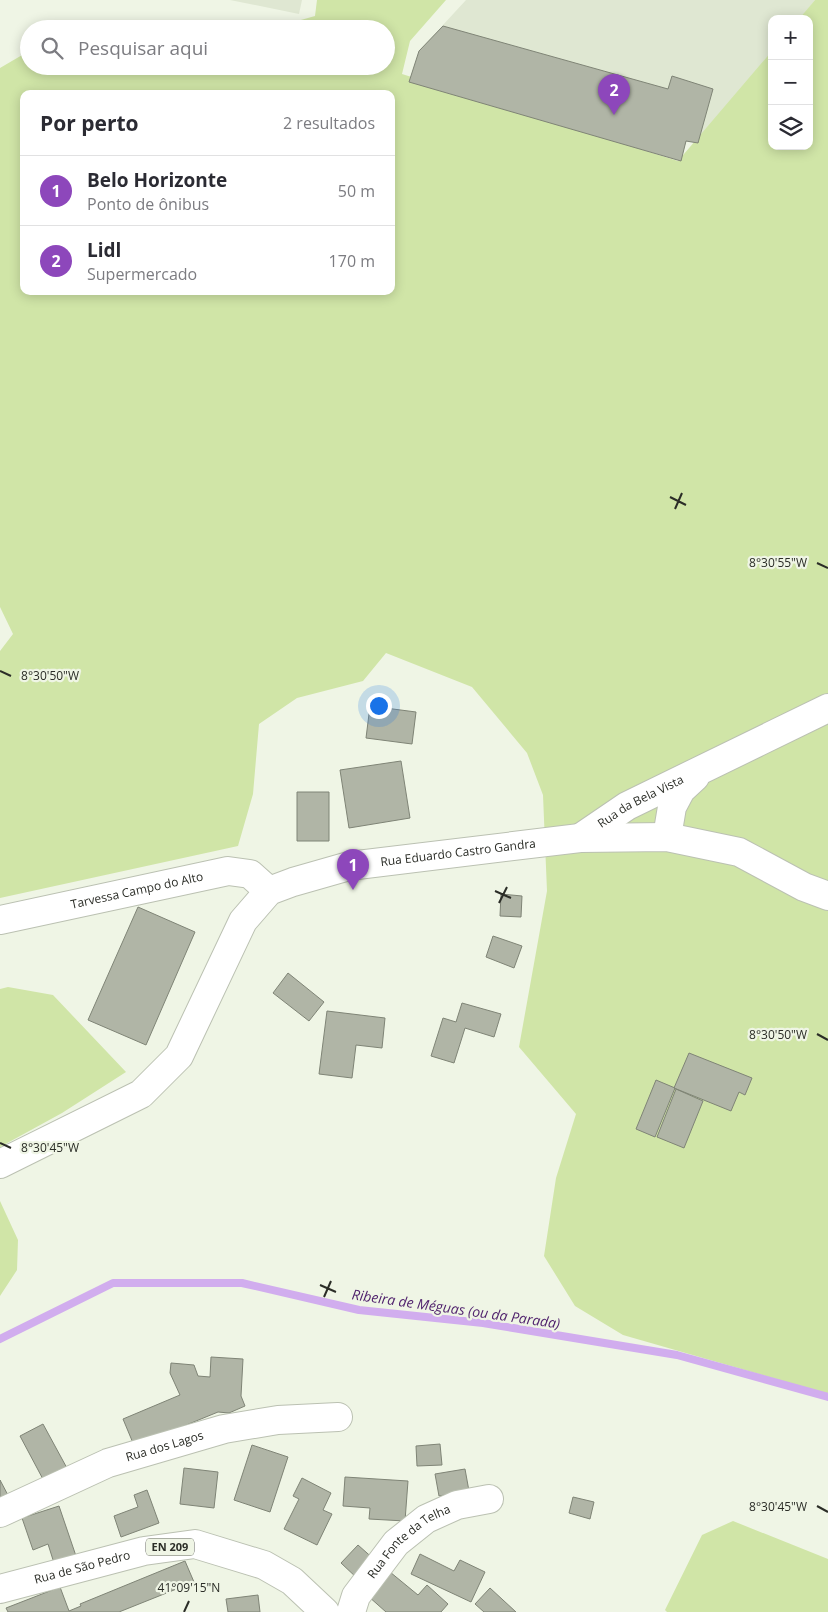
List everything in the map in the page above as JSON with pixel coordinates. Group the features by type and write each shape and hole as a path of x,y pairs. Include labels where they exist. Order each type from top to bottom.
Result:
{"street":[{"name":"Rua da Bela Vista","path":"580,838 627,806 828,708"},
{"name":"Rua da Bela Vista","path":"667,837 672,807 680,790 704,769"},
{"name":"Rua Eduardo Castro Gandra","path":"269,891 349,866 580,838 667,837 739,852 804,887 828,896"},
{"name":"Tarvessa Campo do Alto","path":"0,920 228,871 250,874 269,891"},
{"path":"0,1164 141,1094 180,1056 243,921 269,891"},
{"name":"Rua dos Lagos","path":"0,1513 108,1463 224,1429 278,1420 338,1417"},
{"name":"Rua Fonte da Telha","path":"351,1612 356,1596 396,1543 426,1519 457,1505 489,1498"},
{"name":"Rua de São Pedro","path":"0,1589 144,1551 195,1544 264,1565 292,1581 325,1612"}],"shaded area":[{"path":"230,0 302,0 299,14"},
{"path":"466,0 815,0 803,15 768,15 768,58 698,143 686,141 681,161 409,82 419,51"}],"green space":[{"path":"317,0 446,0 410,41 402,74 678,161 768,56 768,150 813,150 813,15 802,15 815,0 828,0 828,1394 623,1335 575,1306 544,1256 556,1178 576,1114 519,1047 547,891 543,795 527,753 472,687 386,653 363,681 297,698 259,724 253,794 238,846 0,898 0,651 13,634 0,607 0,68 20,56 20,75 395,75 395,20 301,20 315,16"},
{"path":"8,987 53,995 126,1072 62,1113 0,1147 0,989"},
{"path":"0,1201 18,1240 17,1270 0,1296"},
{"path":"733,1521 828,1559 828,1612 667,1612 665,1610 702,1535"}],"building":[{"path":"443,26 668,89 672,76 713,89 698,143 686,141 681,161 409,82 419,51"},
{"path":"370,706 416,712 412,744 366,738"},
{"path":"401,761 410,818 349,828 340,770"},
{"path":"297,792 329,792 329,841 297,841"},
{"path":"501,894 522,896 521,917 500,916"},
{"path":"138,907 195,932 146,1045 88,1020"},
{"path":"493,936 522,946 514,968 486,957"},
{"path":"288,973 324,1002 309,1021 273,993"},
{"path":"462,1003 501,1014 494,1037 465,1028 454,1063 431,1056 443,1018 456,1022"},
{"path":"327,1011 385,1018 382,1048 356,1045 352,1078 319,1074"},
{"path":"689,1053 752,1078 745,1095 739,1092 731,1111 674,1088"},
{"path":"656,1080 675,1088 655,1137 636,1129"},
{"path":"676,1089 703,1101 684,1148 657,1137"},
{"path":"211,1357 243,1359 241,1396 245,1406 229,1413 218,1412 140,1444 133,1443 123,1419 180,1395 170,1373 171,1363 194,1365 198,1376 210,1377"},
{"path":"43,1424 68,1470 45,1483 20,1436"},
{"path":"440,1444 442,1465 417,1466 416,1446"},
{"path":"252,1445 288,1457 270,1512 234,1500"},
{"path":"184,1468 218,1472 214,1508 180,1504"},
{"path":"465,1469 469,1491 439,1496 435,1474"},
{"path":"345,1477 408,1481 405,1521 369,1519 370,1508 343,1506"},
{"path":"302,1478 331,1493 323,1510 332,1514 317,1545 284,1529 299,1499 293,1496"},
{"path":"0,1480 10,1499 0,1504"},
{"path":"147,1490 159,1523 121,1537 114,1516 138,1507 134,1495"},
{"path":"573,1497 594,1502 590,1519 569,1513"},
{"path":"59,1506 76,1556 54,1563 48,1544 33,1550 22,1518"},
{"path":"358,1545 376,1561 358,1579 341,1563"},
{"path":"420,1554 454,1571 460,1560 485,1572 471,1602 411,1574"},
{"path":"185,1561 194,1582 119,1612 8,1612 6,1608 60,1587 69,1611 81,1606 80,1604"},
{"path":"390,1572 418,1595 427,1585 448,1604 441,1612 386,1612 368,1596"},
{"path":"490,1588 516,1612 484,1612 475,1604"},
{"path":"258,1595 260,1612 228,1612 226,1599"}],"waterway":[{"name":"Ribeira de Méguas (ou da Parada)","path":"0,1339 113,1283 242,1283 359,1310 483,1323 677,1355 828,1397"}],"place":[{"name":"Lidl","path":"614,115"},
{"name":"Belo Horizonte","path":"353,890"}]}
